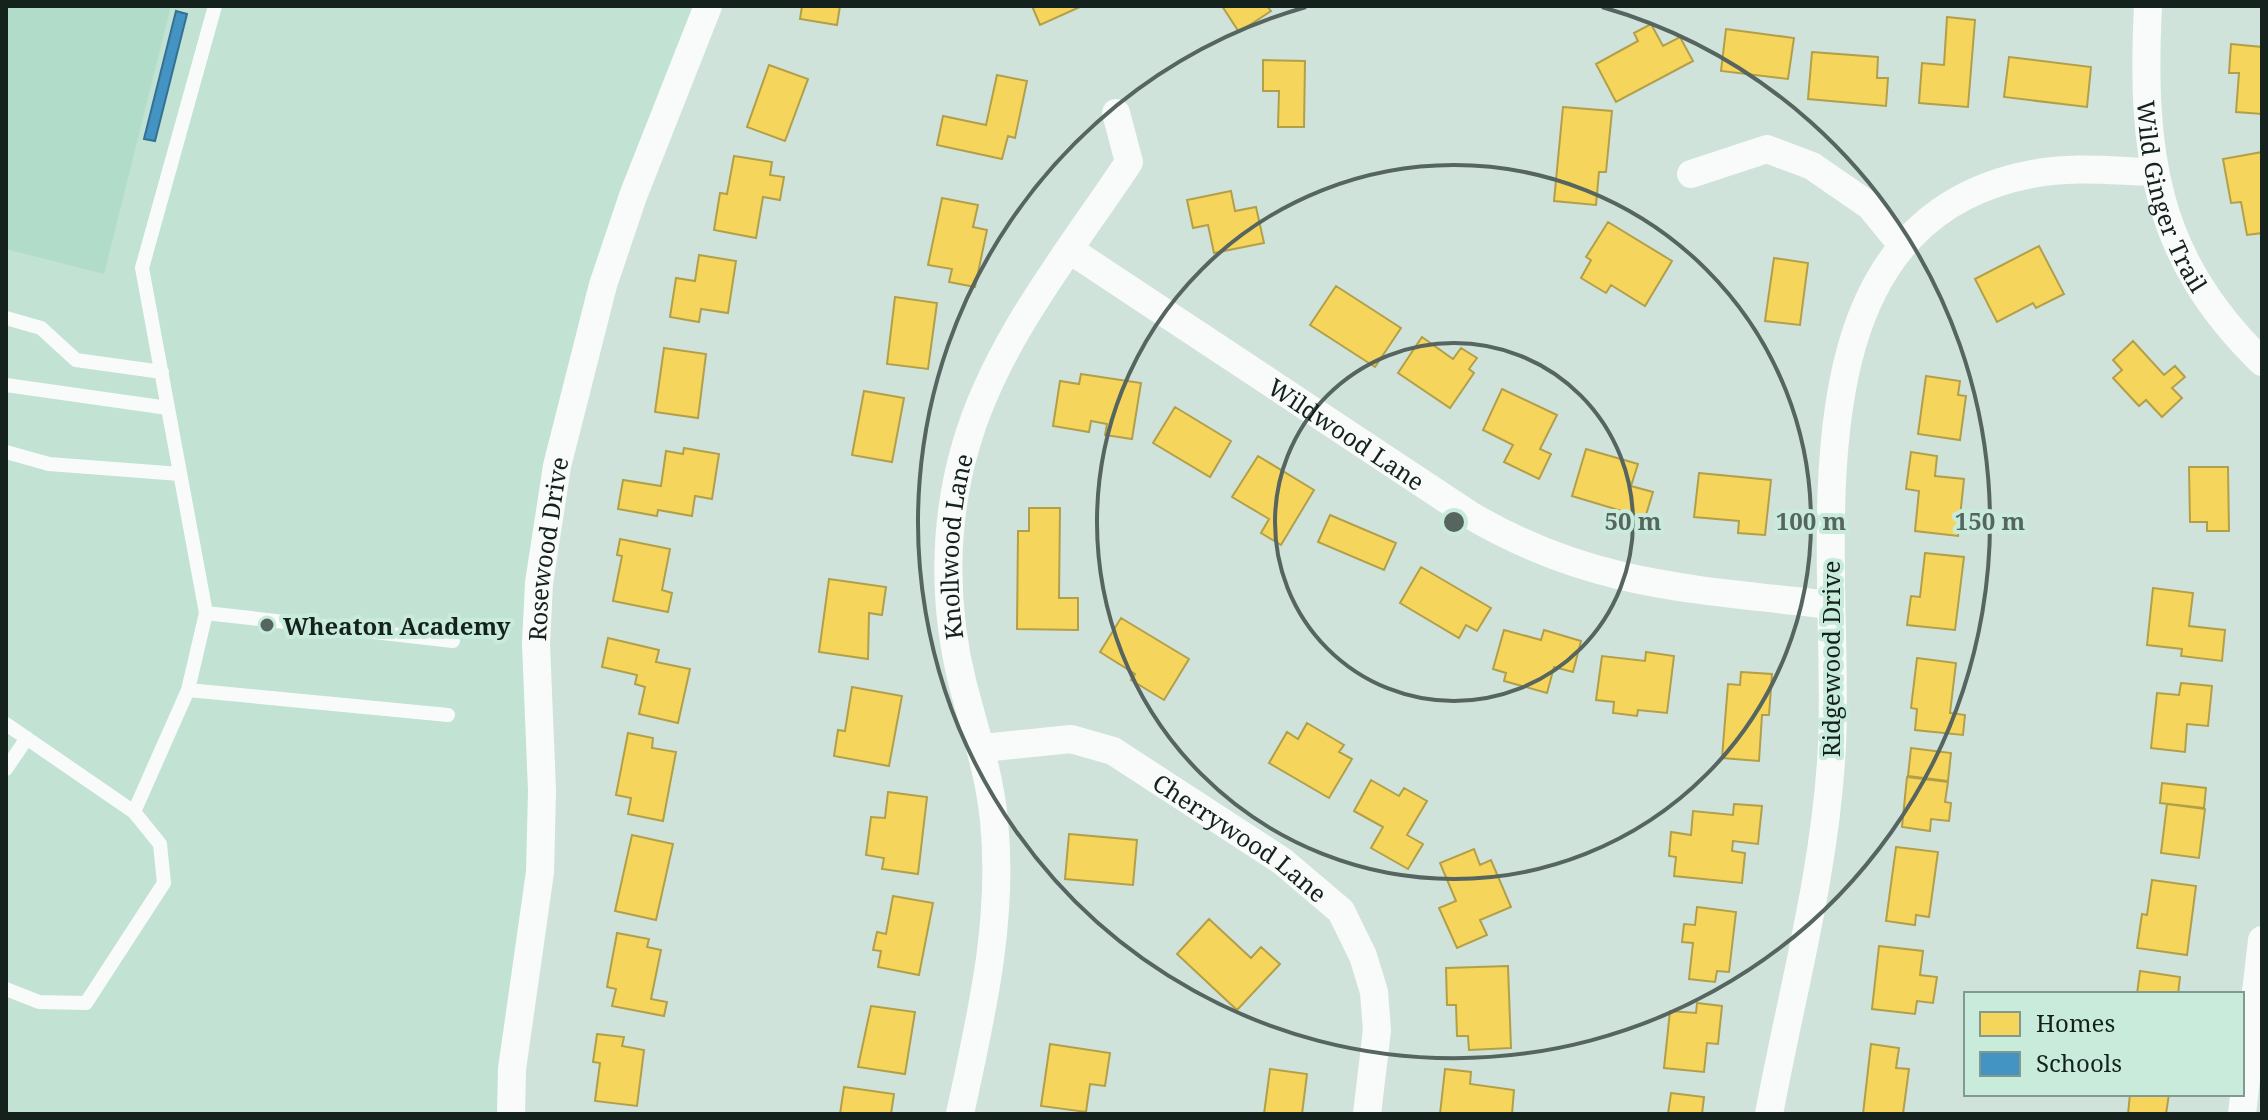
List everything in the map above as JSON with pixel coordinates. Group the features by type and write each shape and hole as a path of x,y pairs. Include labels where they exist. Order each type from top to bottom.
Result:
{"street":[{"name":"Rosewood Drive","path":"511,1114 512,1069 540,872 542,791 536,644 546,525 570,405 603,285 633,196 708,6"},
{"name":"Wild Ginger Trail","path":"2148,6 2147,125 2153,172 2174,239 2225,327 2262,362"},
{"name":"Knollwood Lane","path":"960,1114 989,981 997,910 994,817 983,748 963,685 952,629 948,570 957,483 966,443 996,368 1129,162 1116,113"},
{"path":"1691,174 1767,149 1812,166 1870,206 1901,244"},
{"name":"Ridgewood Drive","path":"1769,1114 1810,921 1825,828 1832,744 1834,472 1848,352 1868,297 1901,244 1969,196 2008,180 2062,170 2153,172"},
{"name":"Wildwood Lane","path":"1070,250 1470,515 1528,548 1627,580 1831,605"},
{"name":"Cherrywood Lane","path":"983,748 1071,739 1113,751 1282,861 1341,911 1363,956 1374,992 1377,1030 1367,1114"},
{"path":"2242,1114 2262,940"}],"lane":[{"path":"134,812 188,690 206,613 142,268 215,6"},
{"path":"6,318 41,328 76,360 162,372"},
{"path":"6,385 168,408"},
{"path":"6,452 49,464 180,474"},
{"path":"206,613 453,641"},
{"path":"188,690 448,715"},
{"path":"6,724 134,812 160,844 164,883 86,1003 39,1002 6,989"},
{"path":"6,769 27,738"}],"shaded area":[{"name":"Wheaton Academy","path":"6,6 698,6 565,392 508,1114 6,1114"},
{"path":"6,6 171,6 104,274 6,249"}],"building: Homes":[{"path":"802,6 840,6 837,25 800,19"},
{"path":"1032,6 1082,6 1040,25"},
{"path":"1222,6 1267,6 1271,11 1239,32"},
{"path":"1947,17 1975,20 1968,107 1919,103 1922,63 1944,65"},
{"path":"1651,24 1663,46 1680,37 1693,61 1616,102 1596,64 1638,41 1634,33"},
{"path":"1726,29 1794,38 1788,79 1721,71"},
{"path":"2231,44 2262,47 2262,114 2236,112 2239,73 2229,73"},
{"path":"1812,52 1878,57 1877,78 1888,78 1886,106 1808,99"},
{"path":"2009,57 2091,67 2087,107 2004,97"},
{"path":"1263,60 1305,61 1304,127 1278,127 1279,91 1263,91"},
{"path":"769,65 808,79 785,141 747,127"},
{"path":"997,75 1027,81 1015,138 1008,136 1002,159 937,145 943,116 986,125"},
{"path":"1563,107 1612,111 1606,172 1599,172 1596,205 1554,201"},
{"path":"2262,152 2262,233 2247,235 2241,202 2231,203 2223,159"},
{"path":"734,156 772,162 770,175 784,177 780,200 763,197 756,238 714,230 720,193 727,194"},
{"path":"1231,191 1235,211 1256,207 1264,243 1214,253 1208,225 1193,228 1187,200"},
{"path":"942,198 978,205 973,227 987,230 975,287 949,282 952,269 928,265"},
{"path":"1608,222 1672,261 1645,306 1611,285 1606,293 1581,278 1591,260 1586,257"},
{"path":"2039,246 2064,294 2036,308 2033,303 1997,322 1975,279"},
{"path":"699,255 736,261 728,313 701,309 699,322 670,317 676,278 695,281"},
{"path":"1774,258 1808,263 1800,325 1765,321"},
{"path":"1336,286 1401,328 1375,367 1310,325"},
{"path":"895,297 937,303 928,369 887,364"},
{"path":"1422,337 1453,359 1461,348 1477,358 1469,369 1474,373 1450,408 1398,373"},
{"path":"2133,341 2164,375 2175,366 2185,377 2172,388 2182,398 2162,417 2146,400 2139,406 2113,378 2122,370 2113,360"},
{"path":"664,348 706,354 698,418 655,412"},
{"path":"1081,374 1141,383 1132,439 1105,435 1107,424 1091,421 1089,432 1053,426 1060,381 1079,384"},
{"path":"1926,376 1960,381 1958,395 1966,396 1960,440 1918,434"},
{"path":"1502,389 1557,415 1540,449 1551,454 1539,479 1504,462 1513,445 1483,430"},
{"path":"864,391 904,398 892,462 852,455"},
{"path":"1175,407 1231,441 1210,477 1153,443"},
{"path":"684,448 719,454 712,499 695,496 692,516 658,510 657,516 618,509 623,480 661,486 666,451 683,454"},
{"path":"1586,449 1638,464 1631,486 1653,492 1645,518 1572,496"},
{"path":"1911,452 1937,456 1935,476 1964,479 1958,536 1915,531 1919,491 1906,489"},
{"path":"1258,456 1314,490 1281,545 1261,533 1269,519 1232,497"},
{"path":"2189,467 2228,467 2229,531 2207,531 2207,522 2190,522"},
{"path":"1699,473 1771,480 1765,535 1738,533 1739,521 1694,517"},
{"path":"1029,508 1060,508 1059,598 1078,598 1078,630 1017,629 1018,531 1029,531"},
{"path":"1330,515 1396,543 1384,570 1318,542"},
{"path":"620,539 670,549 662,590 672,593 668,612 613,601 622,556 617,555"},
{"path":"1925,553 1964,557 1955,630 1907,625 1911,596 1920,597"},
{"path":"1421,567 1491,608 1477,631 1466,625 1459,638 1400,603"},
{"path":"829,579 886,587 882,615 869,613 868,659 819,652"},
{"path":"2153,588 2193,593 2189,626 2225,630 2222,661 2181,656 2182,649 2147,645"},
{"path":"1121,618 1189,659 1164,700 1131,680 1135,674 1100,652"},
{"path":"1504,630 1541,640 1544,630 1581,641 1573,672 1554,667 1547,693 1504,681 1506,673 1493,669"},
{"path":"608,638 659,650 656,662 690,669 678,723 639,714 645,687 635,684 637,675 602,667"},
{"path":"1646,652 1674,656 1667,713 1638,710 1637,716 1613,713 1614,702 1596,700 1602,656 1645,661"},
{"path":"1917,658 1956,663 1950,713 1965,715 1963,735 1915,730 1917,709 1911,708"},
{"path":"1741,672 1772,674 1769,715 1762,715 1759,761 1722,758 1728,684 1740,685"},
{"path":"2181,683 2212,686 2208,726 2187,724 2185,752 2151,748 2157,693 2179,695"},
{"path":"852,687 902,696 889,766 834,756 838,730 845,731"},
{"path":"1307,723 1344,745 1339,752 1352,759 1329,798 1269,763 1287,732 1298,739"},
{"path":"628,733 653,738 652,748 676,752 663,821 628,814 631,798 616,795"},
{"path":"1911,748 1951,753 1948,781 1908,776"},
{"path":"1907,777 1948,782 1945,802 1951,803 1949,821 1931,819 1930,831 1902,827"},
{"path":"1371,780 1399,796 1404,788 1427,801 1407,835 1423,844 1408,869 1371,848 1383,827 1354,811"},
{"path":"2162,783 2206,788 2204,808 2160,803"},
{"path":"888,792 927,797 918,874 882,869 884,858 866,855 871,817 885,818"},
{"path":"1734,804 1762,806 1758,844 1733,841 1732,851 1745,853 1742,883 1674,876 1676,857 1669,856 1671,832 1691,835 1693,811 1733,815"},
{"path":"2167,804 2205,809 2199,858 2161,853"},
{"path":"1069,834 1137,840 1133,885 1065,879"},
{"path":"632,835 673,844 656,920 615,911"},
{"path":"1896,847 1938,852 1929,917 1916,915 1915,925 1886,921"},
{"path":"1474,849 1480,865 1491,860 1511,907 1480,920 1487,935 1457,948 1439,908 1456,901 1440,863"},
{"path":"2152,880 2196,886 2187,955 2137,948 2142,914 2147,915"},
{"path":"893,896 933,903 919,975 878,967 881,951 873,950 877,932 886,934"},
{"path":"1697,907 1736,912 1729,972 1717,971 1715,982 1689,979 1693,943 1682,942 1684,924 1695,925"},
{"path":"1209,919 1251,958 1261,947 1280,964 1237,1010 1177,954"},
{"path":"617,933 649,939 647,947 661,950 651,999 667,1002 664,1016 612,1006 616,989 607,987"},
{"path":"1879,946 1923,951 1920,975 1937,977 1933,1003 1917,1001 1915,1014 1872,1009"},
{"path":"1508,966 1511,1048 1469,1050 1468,1036 1457,1036 1456,1005 1447,1005 1446,968"},
{"path":"2140,971 2180,977 2178,992 2137,992"},
{"path":"1697,1003 1722,1006 1718,1044 1707,1043 1704,1072 1664,1068 1670,1011 1696,1013"},
{"path":"871,1006 915,1012 905,1074 858,1067"},
{"path":"597,1034 624,1037 622,1046 644,1050 637,1106 595,1101 600,1063 593,1062"},
{"path":"1050,1044 1110,1053 1105,1086 1090,1084 1086,1112 1041,1106"},
{"path":"1871,1044 1899,1048 1896,1068 1909,1069 1903,1114 1863,1114"},
{"path":"1270,1069 1307,1074 1302,1114 1264,1114"},
{"path":"1445,1069 1471,1072 1470,1084 1514,1090 1512,1114 1440,1114"},
{"path":"844,1087 894,1094 891,1114 840,1114"},
{"path":"1671,1093 1704,1097 1702,1114 1668,1114"},
{"path":"2130,1096 2169,1096 2166,1114 2128,1114"}],"building: Schools":[{"path":"176,11 187,14 155,141 144,139"}],"place":[{"name":"Wheaton Academy","path":"267,625"}]}
